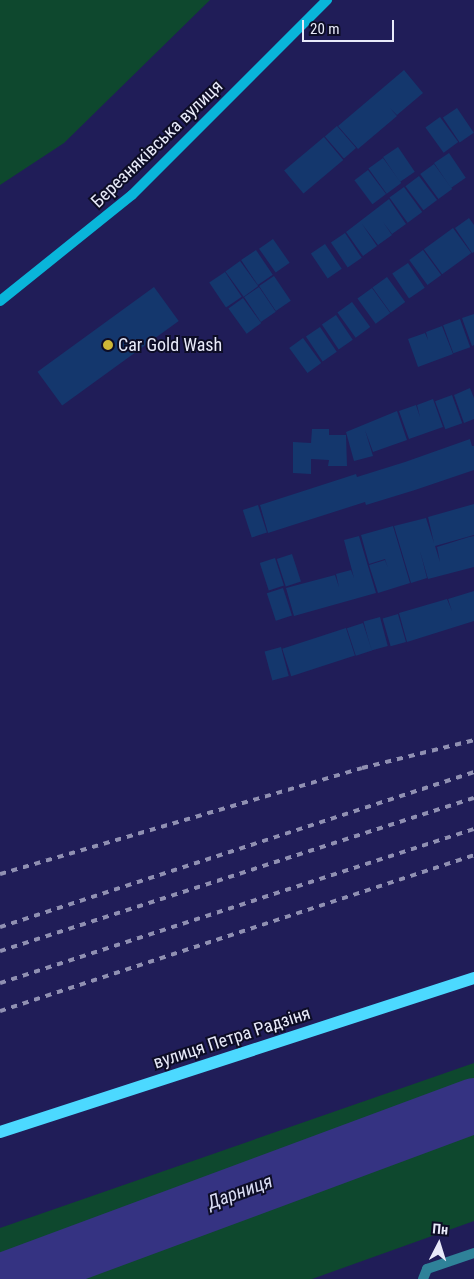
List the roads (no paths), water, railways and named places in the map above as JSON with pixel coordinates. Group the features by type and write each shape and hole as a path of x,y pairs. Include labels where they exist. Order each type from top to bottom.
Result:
{"main road":[{"name":"вулиця Петра Радзіня","path":"0,1132 474,978"}],"street":[{"name":"Березняківська вулиця","path":"0,301 132,195 327,0"}],"lane":[{"path":"423,1279 427,1269 474,1253"}],"waterway":[{"name":"Дарниця","path":"5,1279 474,1105"}],"railway":[{"path":"0,874 362,768 474,740"},
{"path":"0,927 474,772"},
{"path":"0,951 474,798"},
{"path":"0,983 474,829"},
{"path":"0,1011 474,855"}],"place":[{"name":"Car Gold Wash","path":"108,345"}]}
